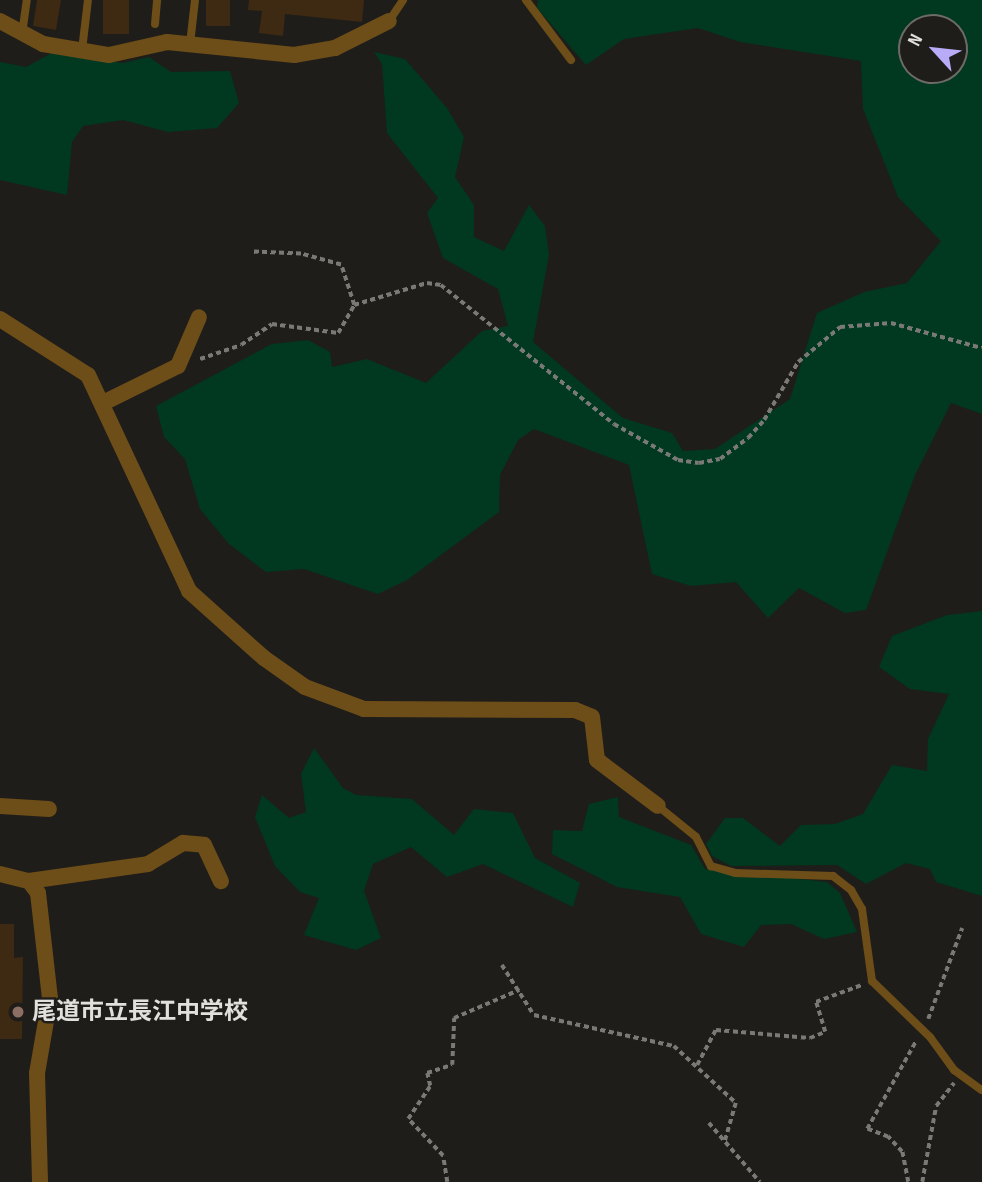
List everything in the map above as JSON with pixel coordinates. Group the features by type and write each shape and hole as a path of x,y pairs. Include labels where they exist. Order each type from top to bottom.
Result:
{"street":[{"path":"0,21 22,37 110,55 167,41 294,55 335,48 389,21"},
{"path":"105,402 178,366 198,317"},
{"path":"0,319 88,374 105,402 189,591 264,657 305,687 364,709 575,710 592,717 597,760 658,806"},
{"path":"0,806 49,809"},
{"path":"0,874 29,881 148,864 183,843 204,845 221,881"},
{"path":"29,881 38,893 50,998 37,1073 40,1182"}],"lane":[{"path":"22,37 27,0"},
{"path":"82,50 88,0"},
{"path":"155,24 157,0"},
{"path":"190,44 195,0"},
{"path":"389,21 403,0"},
{"path":"526,0 571,60"},
{"path":"658,806 696,837 711,866 735,873 833,876 851,890 862,909 872,981 923,1029 960,1076 982,1090"}],"path":[{"path":"254,252 301,254 341,265 354,305"},
{"path":"178,366 242,345 272,324 338,333 354,305 427,284 441,285 614,424 678,460 699,463 720,459 748,438 764,420 798,362 840,327 891,323 982,348"},
{"path":"908,1182 902,1152 888,1137 867,1129 943,988 962,928"},
{"path":"502,965 534,1016 674,1046 736,1103 725,1141"},
{"path":"697,1065 716,1030 810,1038 824,1032 816,1002 872,981"},
{"path":"447,1182 443,1156 408,1119 430,1086 427,1073 452,1065 454,1018 520,990"},
{"path":"922,1182 936,1106 960,1076"},
{"path":"709,1123 760,1182"}],"green space":[{"path":"538,0 982,0 982,414 951,403 915,475 866,610 845,613 799,588 768,618 736,582 691,586 652,574 629,465 534,429 518,440 500,475 499,512 407,580 378,594 304,569 266,572 229,544 200,509 185,459 164,437 156,406 272,344 308,340 330,352 332,367 367,359 426,383 482,331 508,326 498,289 443,258 427,213 438,198 387,133 382,64 374,52 405,59 447,108 464,137 455,177 474,205 474,237 504,251 529,205 545,226 549,255 533,342 623,418 672,433 683,451 715,449 790,399 817,313 864,292 907,283 941,241 898,197 863,109 861,61 740,42 698,28 624,39 586,65 537,8"},
{"path":"52,53 123,63 149,57 171,72 230,71 239,103 217,128 168,132 123,120 83,126 72,142 67,195 0,180 0,62 26,67"},
{"path":"982,611 982,896 936,882 930,869 906,863 866,884 837,865 731,866 712,856 706,844 725,818 743,818 780,846 801,825 835,824 863,814 892,765 927,771 928,739 949,694 910,689 879,667 892,636 947,615"},
{"path":"314,748 343,788 356,795 412,799 454,835 474,809 513,813 535,858 580,883 573,907 483,864 447,877 411,847 373,864 364,891 381,938 356,950 304,935 319,898 300,892 275,866 255,817 262,795 289,818 306,812 301,774"},
{"path":"618,797 619,817 691,845 705,869 827,882 840,893 857,932 824,939 791,924 761,925 744,947 701,934 680,897 617,887 552,854 553,830 582,831 589,804"}],"building":[{"path":"37,0 61,0 56,30 33,26"},
{"path":"103,0 129,0 129,34 103,34"},
{"path":"206,0 230,0 230,26 206,26"},
{"path":"249,0 364,0 362,22 285,14 283,36 259,33 262,11 248,10"},
{"path":"0,924 14,924 14,958 23,957 22,1039 0,1039"}],"place":[{"name":"尾道市立長江中学校","path":"18,1012"}]}
